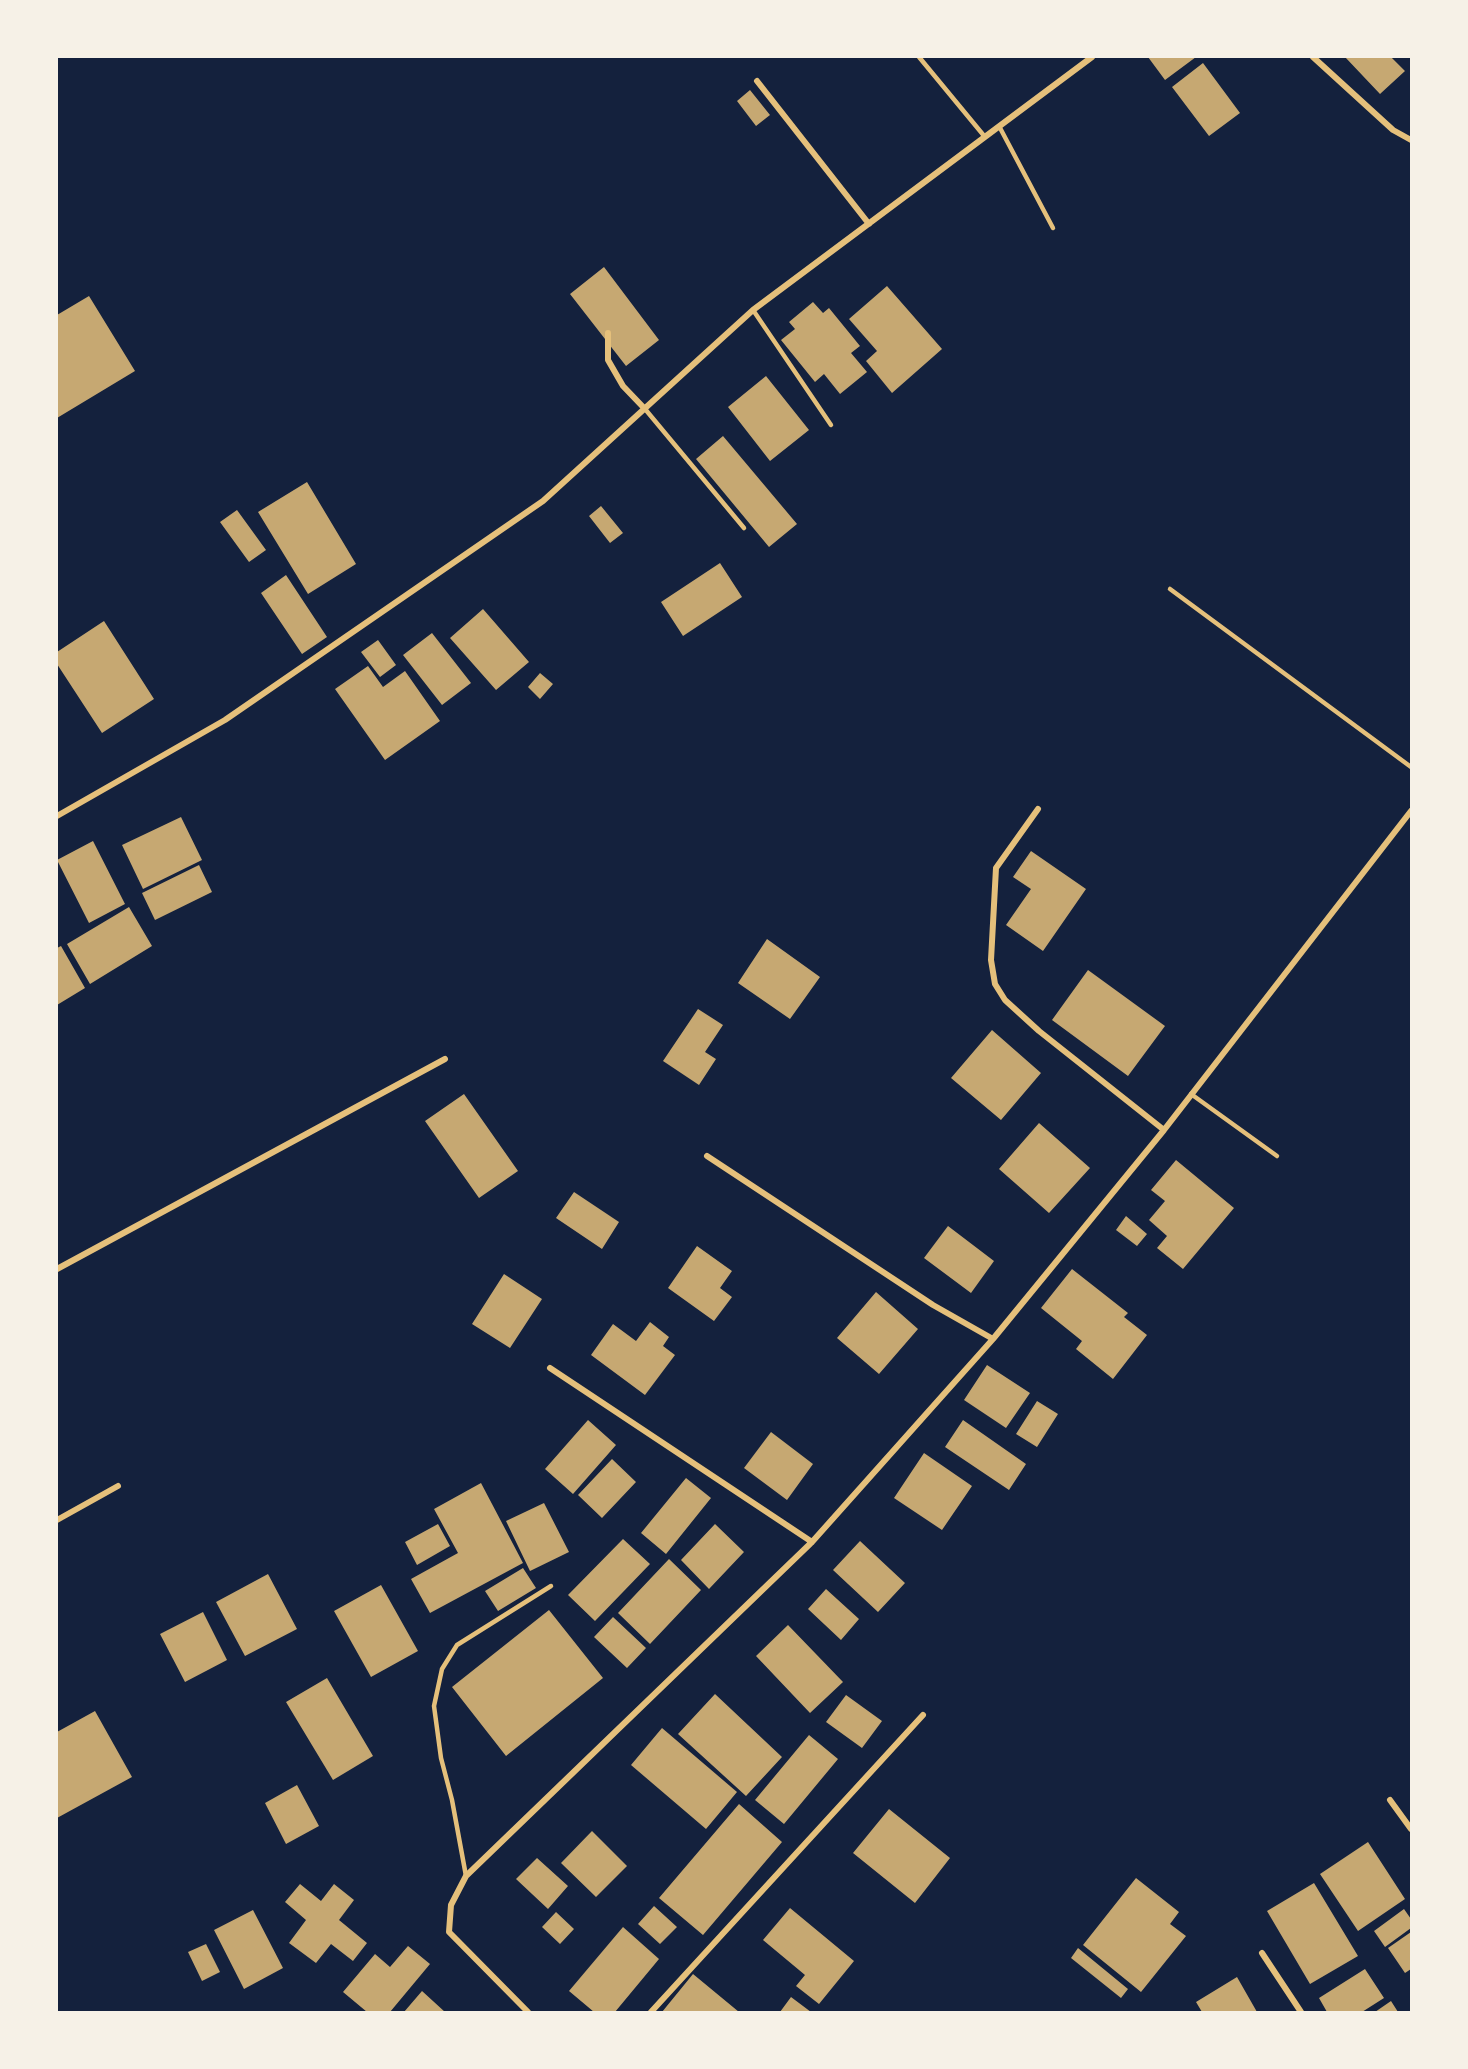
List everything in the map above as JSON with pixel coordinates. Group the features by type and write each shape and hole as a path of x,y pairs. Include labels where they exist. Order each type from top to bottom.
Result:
{"street":[{"path":"57,816 225,720 295,674 543,501 753,310 1092,57"},
{"path":"1313,57 1393,130 1411,140"},
{"path":"757,81 868,224"},
{"path":"608,333 608,360 623,386 645,409"},
{"path":"1038,809 996,867 991,960 995,984 1005,1000 1040,1031 1164,1130"},
{"path":"528,2012 449,1932 451,1905 466,1876 812,1542 993,1340 1164,1130 1411,812"},
{"path":"57,1269 446,1059"},
{"path":"707,1156 933,1305 993,1340"},
{"path":"550,1368 812,1542"},
{"path":"57,1520 118,1486"},
{"path":"651,2012 923,1715"},
{"path":"1390,1800 1411,1829"},
{"path":"1262,1953 1301,2012"}],"lane":[{"path":"919,57 985,137"},
{"path":"999,126 1053,228"},
{"path":"753,310 831,425"},
{"path":"645,409 744,528"},
{"path":"1170,589 1411,767"},
{"path":"1191,1095 1277,1156"},
{"path":"466,1876 441,1758 434,1706 442,1668 457,1645 551,1586"}],"building":[{"path":"1148,57 1196,57 1165,80"},
{"path":"1345,57 1391,57 1405,71 1380,94"},
{"path":"1203,63 1240,113 1209,136 1172,87"},
{"path":"750,90 770,115 756,126 737,101"},
{"path":"604,267 659,340 626,366 570,294"},
{"path":"887,286 942,349 892,393 866,361 877,351 849,319"},
{"path":"89,296 135,371 57,418 57,315"},
{"path":"813,302 823,313 829,308 860,346 851,353 867,372 840,394 824,374 815,382 781,340 795,329 789,322"},
{"path":"766,376 809,430 770,461 728,407"},
{"path":"723,436 797,524 769,547 696,459"},
{"path":"307,482 356,564 308,594 258,512"},
{"path":"601,506 623,533 610,543 589,516"},
{"path":"237,510 266,550 249,562 220,522"},
{"path":"720,563 742,597 683,636 661,602"},
{"path":"286,575 327,637 302,654 261,593"},
{"path":"483,609 529,662 496,690 450,638"},
{"path":"104,621 154,699 102,733 57,664 57,652"},
{"path":"432,633 471,683 442,705 403,655"},
{"path":"378,640 396,665 380,677 361,652"},
{"path":"368,666 383,687 405,671 440,721 385,760 335,689"},
{"path":"540,673 553,684 540,699 528,687"},
{"path":"181,817 202,860 143,889 122,845"},
{"path":"93,841 125,904 89,923 57,860"},
{"path":"1031,851 1086,889 1043,951 1006,925 1031,889 1013,877"},
{"path":"199,865 212,892 155,920 142,893"},
{"path":"129,907 152,946 90,984 67,944"},
{"path":"767,939 820,977 790,1019 738,983"},
{"path":"61,946 85,988 57,1005 57,948"},
{"path":"1088,970 1165,1026 1128,1076 1052,1020"},
{"path":"698,1009 723,1025 705,1052 716,1059 699,1085 663,1061"},
{"path":"992,1030 1041,1073 1001,1120 951,1078"},
{"path":"464,1094 518,1171 479,1198 425,1121"},
{"path":"1039,1123 1090,1168 1049,1213 999,1169"},
{"path":"1176,1160 1234,1208 1183,1269 1157,1248 1167,1236 1149,1220 1165,1201 1151,1190"},
{"path":"574,1192 619,1222 602,1249 556,1218"},
{"path":"1126,1216 1147,1234 1137,1246 1116,1230"},
{"path":"948,1226 994,1261 971,1293 924,1258"},
{"path":"697,1246 732,1271 720,1288 732,1297 714,1321 668,1288"},
{"path":"1072,1269 1128,1313 1124,1317 1147,1335 1113,1379 1076,1349 1082,1341 1041,1308"},
{"path":"504,1274 542,1299 510,1348 472,1324"},
{"path":"876,1292 918,1329 879,1374 837,1338"},
{"path":"650,1322 669,1337 663,1346 675,1355 645,1395 591,1355 613,1324 636,1341"},
{"path":"987,1365 1030,1393 1006,1428 964,1400"},
{"path":"1037,1401 1058,1414 1037,1447 1016,1434"},
{"path":"588,1420 616,1445 573,1494 545,1469"},
{"path":"963,1420 1026,1464 1009,1490 945,1447"},
{"path":"771,1432 813,1464 787,1500 744,1468"},
{"path":"924,1453 972,1486 942,1530 894,1498"},
{"path":"612,1459 636,1482 602,1518 578,1495"},
{"path":"686,1478 711,1498 666,1554 641,1533"},
{"path":"481,1483 523,1563 430,1613 411,1579 458,1553 434,1509"},
{"path":"544,1503 569,1552 530,1571 506,1521"},
{"path":"438,1524 450,1546 417,1565 405,1542"},
{"path":"715,1524 744,1552 709,1589 681,1560"},
{"path":"623,1539 650,1564 595,1621 568,1595"},
{"path":"860,1541 905,1583 878,1612 833,1570"},
{"path":"669,1559 701,1590 650,1644 618,1613"},
{"path":"523,1568 536,1588 498,1611 485,1591"},
{"path":"268,1574 297,1629 245,1656 216,1602"},
{"path":"381,1585 418,1651 371,1677 334,1611"},
{"path":"826,1589 859,1619 841,1640 808,1609"},
{"path":"549,1610 603,1678 506,1756 452,1687"},
{"path":"203,1612 227,1660 185,1682 160,1634"},
{"path":"613,1617 646,1648 627,1668 594,1637"},
{"path":"788,1625 843,1682 810,1713 756,1656"},
{"path":"327,1678 373,1756 333,1780 286,1702"},
{"path":"715,1694 782,1757 746,1796 678,1734"},
{"path":"846,1695 882,1721 862,1748 826,1722"},
{"path":"95,1711 132,1777 57,1818 57,1732"},
{"path":"662,1728 737,1792 706,1829 631,1765"},
{"path":"809,1735 838,1759 784,1824 755,1800"},
{"path":"297,1785 319,1826 286,1844 265,1803"},
{"path":"739,1804 782,1842 703,1935 659,1898"},
{"path":"889,1809 950,1858 915,1903 853,1853"},
{"path":"592,1831 627,1866 596,1897 561,1863"},
{"path":"1368,1842 1405,1899 1358,1931 1320,1874"},
{"path":"537,1858 568,1886 548,1909 516,1879"},
{"path":"1136,1878 1179,1912 1170,1924 1186,1936 1141,1992 1083,1945"},
{"path":"1314,1883 1358,1956 1310,1984 1267,1911"},
{"path":"300,1884 321,1901 334,1884 354,1900 339,1920 367,1943 353,1961 331,1944 316,1963 289,1943 306,1920 285,1902"},
{"path":"654,1906 677,1927 660,1944 638,1924"},
{"path":"790,1908 854,1961 819,2004 796,1986 805,1975 763,1940"},
{"path":"1404,1909 1411,1919 1411,1928 1385,1947 1374,1931"},
{"path":"253,1910 283,1968 244,1989 214,1930"},
{"path":"556,1912 574,1929 560,1944 542,1927"},
{"path":"623,1927 659,1959 615,2012 594,2012 569,1991"},
{"path":"1411,1932 1411,1969 1405,1973 1388,1948"},
{"path":"206,1944 220,1972 202,1981 188,1952"},
{"path":"408,1946 430,1964 390,2012 367,2012 343,1992 375,1954 390,1967"},
{"path":"1078,1948 1128,1989 1121,1998 1071,1958"},
{"path":"1365,1969 1384,1998 1362,2012 1327,2012 1319,1998"},
{"path":"693,1974 739,2012 662,2012"},
{"path":"1237,1977 1257,2012 1202,2012 1196,2002"},
{"path":"422,1991 445,2012 404,2012"},
{"path":"791,1997 811,2012 780,2012"},
{"path":"1391,2001 1398,2012 1375,2012"}]}
